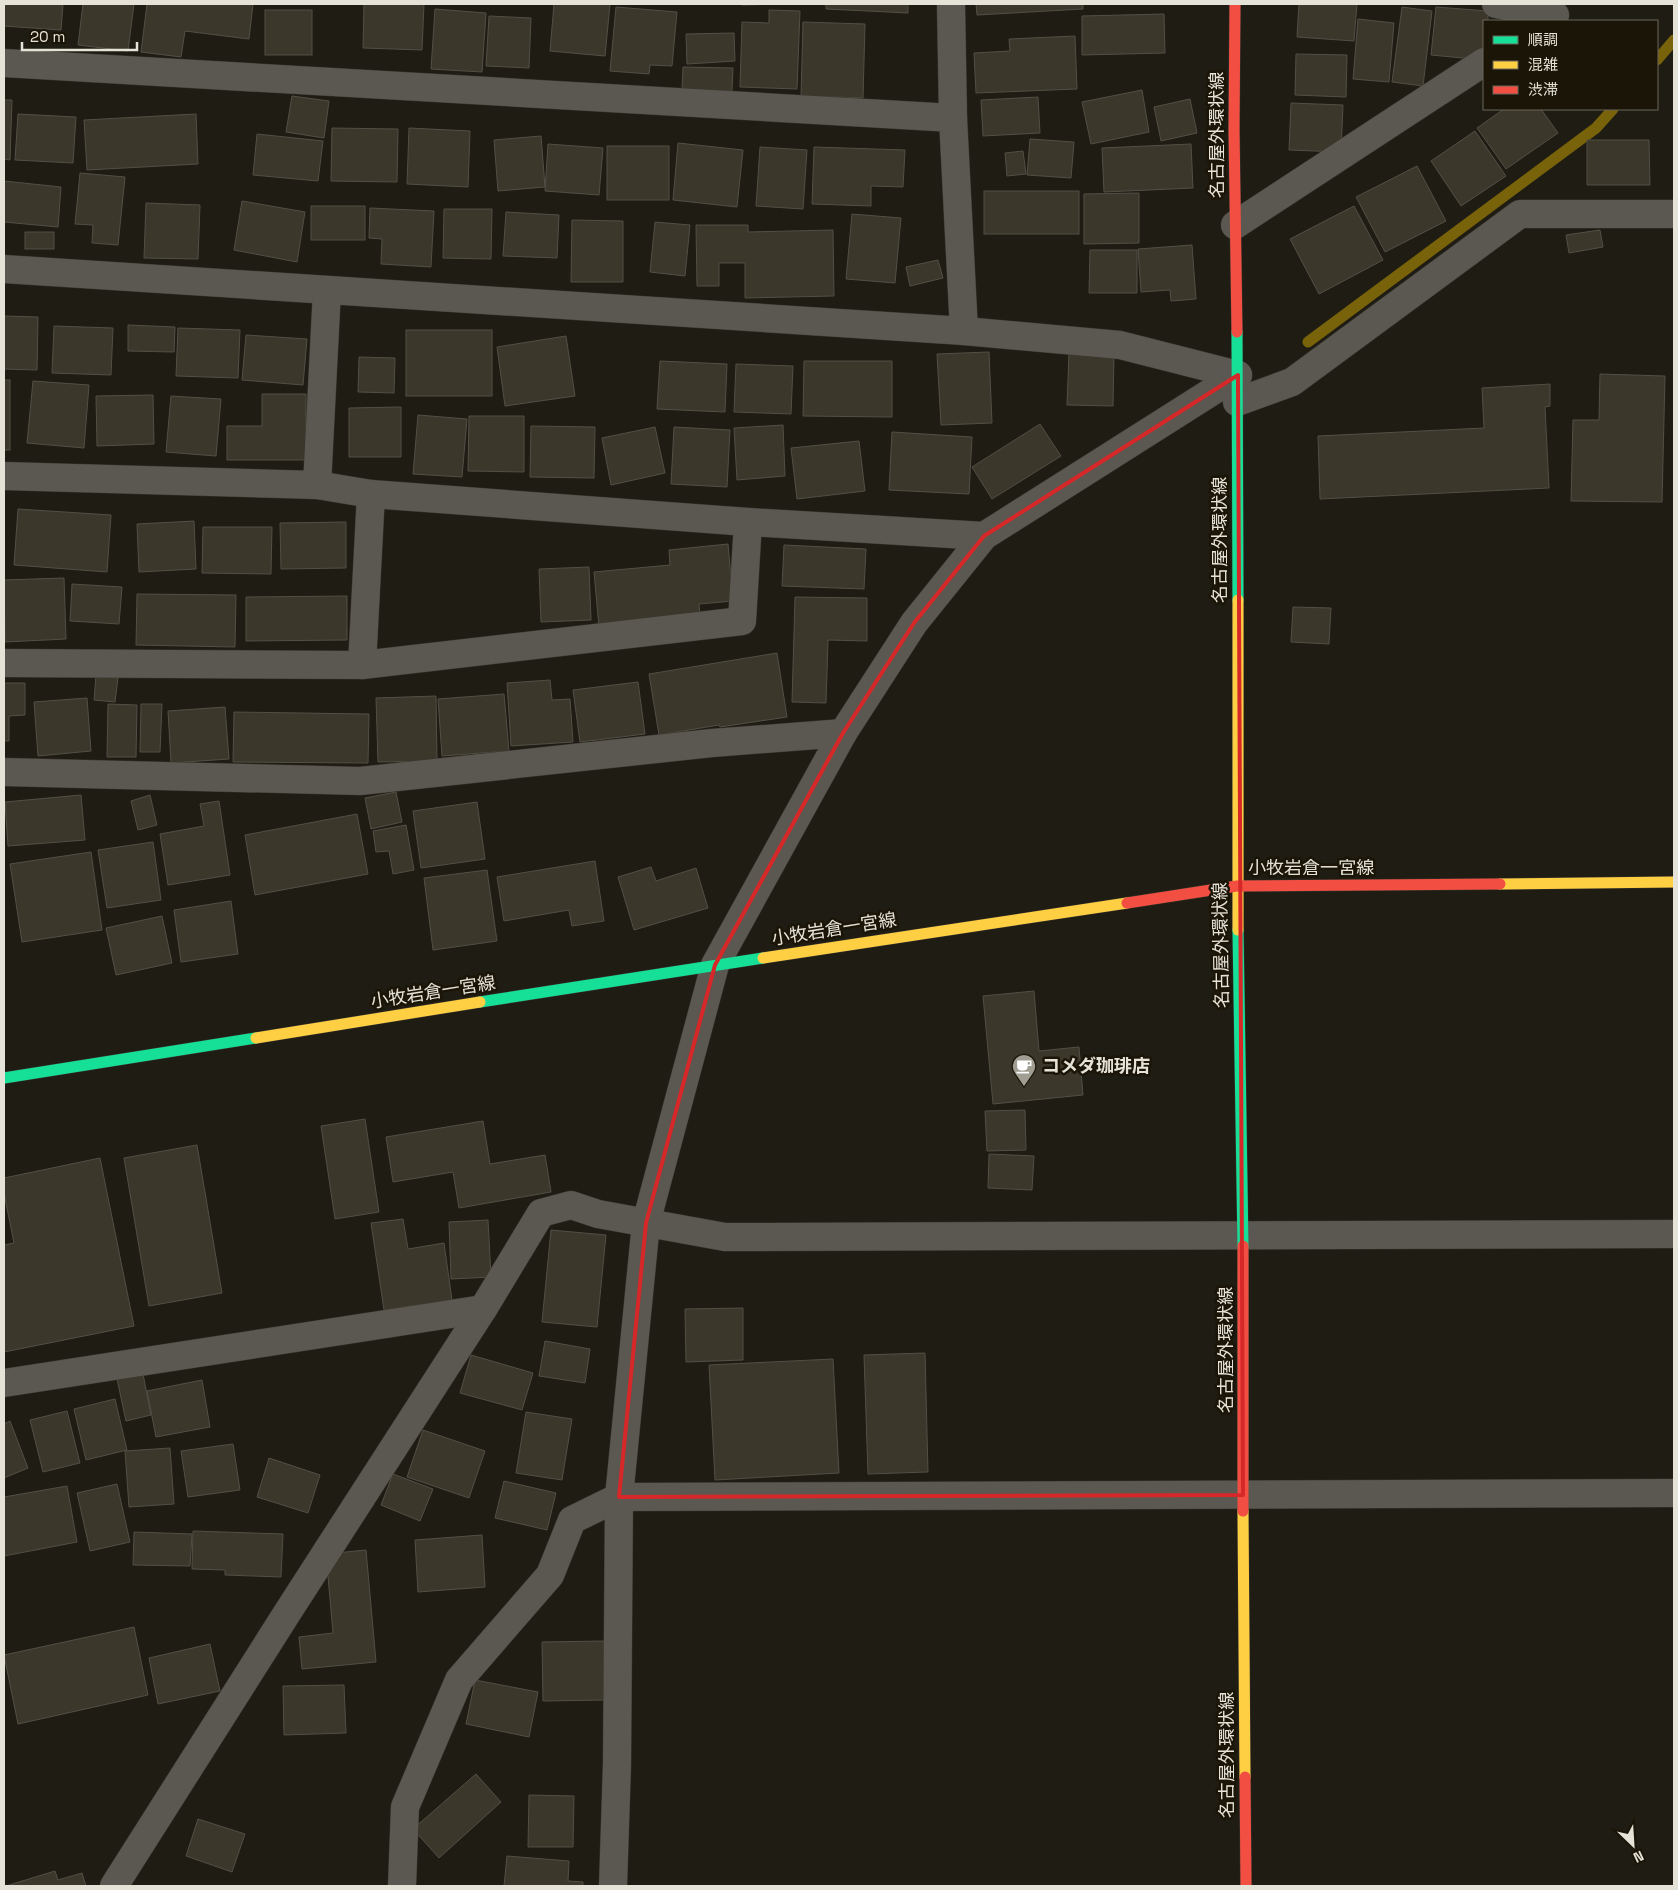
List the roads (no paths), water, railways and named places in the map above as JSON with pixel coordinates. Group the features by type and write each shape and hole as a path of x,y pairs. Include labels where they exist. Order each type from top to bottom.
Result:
{"main road":[{"name":"名古屋外環状線","path":"1235,4 1235,225 1238,375 1237,886 1244,1236 1243,1495 1246,1886"},
{"name":"小牧岩倉一宮線","path":"4,1078 715,965 1237,886 1674,882"}],"street":[{"path":"951,4 954,118 964,331"},
{"path":"1496,4 1556,15 1548,20"},
{"path":"4,63 954,118"},
{"path":"1235,225 1483,63"},
{"path":"1237,402 1292,382 1520,214 1674,214"},
{"path":"4,269 964,331 1120,345 1238,375"},
{"path":"317,485 327,290"},
{"path":"613,1886 618,1764 619,1497 646,1223 715,965 843,733 914,623 984,536 1238,375"},
{"path":"4,476 317,485 371,494 748,522 984,536"},
{"path":"362,665 371,494"},
{"path":"4,663 362,665 742,621 748,522"},
{"path":"4,772 360,781 712,743 843,733"},
{"path":"114,1886 483,1309 541,1213 571,1205 598,1214 725,1237 1674,1234"},
{"path":"4,1383 483,1309"},
{"path":"402,1886 405,1807 459,1680 550,1575 572,1520 619,1497 1674,1493"}],"waterway":[{"path":"1658,59 1674,40"},
{"path":"1308,342 1596,128 1612,110"}],"place":[{"name":"コメダ珈琲店","path":"1024,1087"}]}
